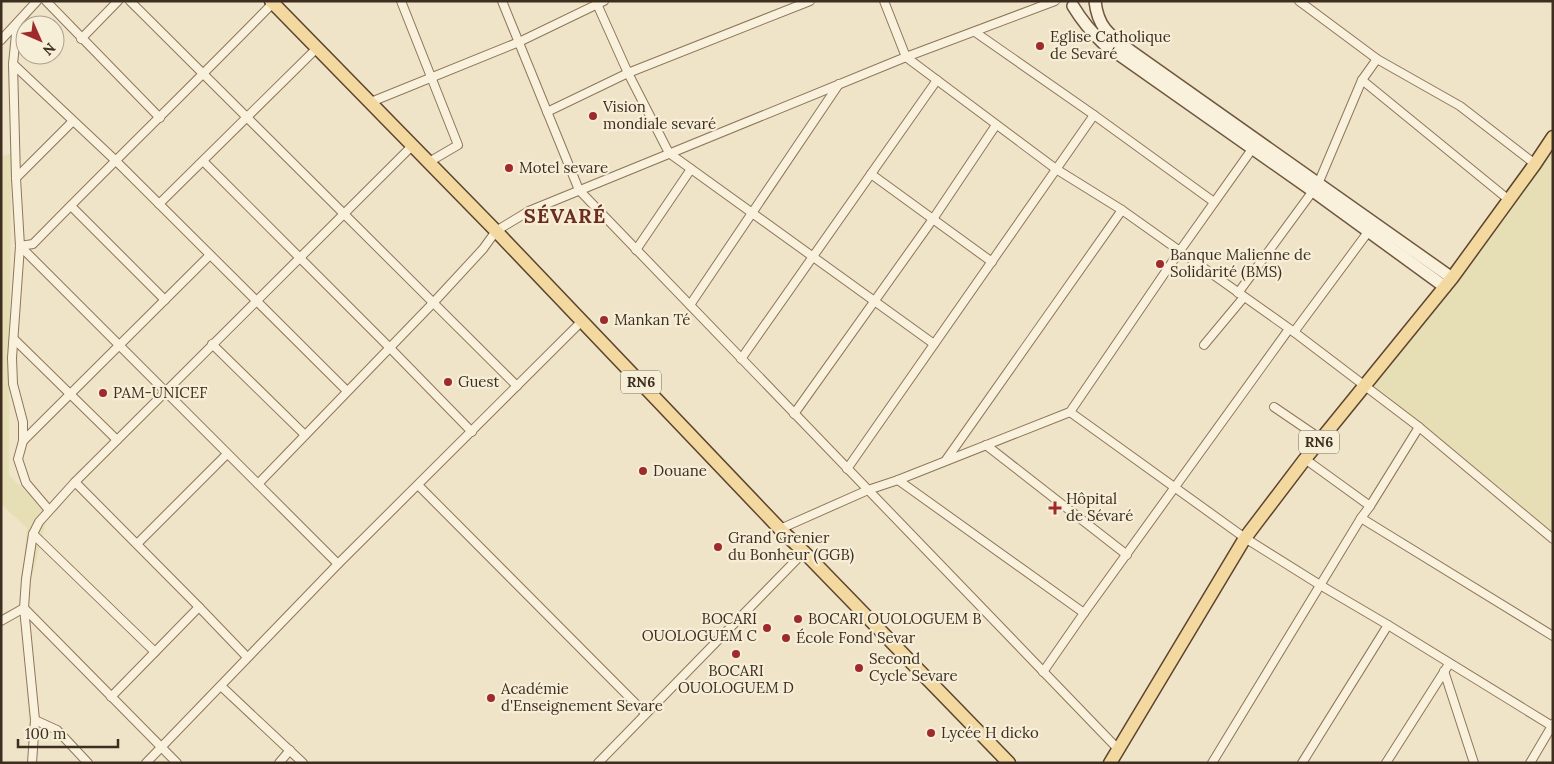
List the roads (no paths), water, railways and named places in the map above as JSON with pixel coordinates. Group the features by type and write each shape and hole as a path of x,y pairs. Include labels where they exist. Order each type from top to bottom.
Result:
{"main road":[{"name":"RN6","path":"272,2 413,145 780,529 1009,763"},
{"name":"RN6","path":"1110,763 1245,538 1305,459 1448,283 1553,137"}],"street":[{"path":"25,15 37,1"},
{"path":"46,1 160,118"},
{"path":"81,39 118,1"},
{"path":"130,1 517,386"},
{"path":"401,1 458,145 429,162"},
{"path":"502,1 579,190 1118,749"},
{"path":"547,112 628,73 810,1"},
{"path":"884,1 906,57 1056,169 1122,210 1291,330 1418,427 1553,539"},
{"path":"258,484 434,302 483,249 496,231 529,211 906,57 1055,1"},
{"path":"1070,4 1080,7 1086,6 1093,1 1096,16 1113,37 1255,145 1448,283"},
{"path":"1299,1 1377,59 1460,106 1535,164"},
{"path":"20,246 33,244 115,160 204,74 272,2"},
{"path":"371,102 518,42 601,3 628,73 669,153 934,344"},
{"path":"1070,4 1104,44 1255,145"},
{"path":"1,39 15,26"},
{"path":"974,32 1094,115 1214,202"},
{"path":"15,44 13,64 20,246 12,358 12,384 24,422 23,441 18,459 26,483 49,510"},
{"path":"159,204 317,48"},
{"path":"1204,344 1241,295 1315,188 1362,80 1377,59"},
{"path":"13,64 115,160 347,392"},
{"path":"741,359 937,80"},
{"path":"1362,80 1509,200"},
{"path":"690,306 840,84"},
{"path":"847,469 1094,115"},
{"path":"16,178 73,121"},
{"path":"794,414 996,125"},
{"path":"32,763 35,720 24,608 26,579 33,534 39,522 75,482 165,391 413,145"},
{"path":"780,529 868,490 1070,412 1179,252 1255,145"},
{"path":"203,161 472,432"},
{"path":"636,250 691,169"},
{"path":"871,174 992,262"},
{"path":"71,206 165,300"},
{"path":"946,460 1122,210"},
{"path":"1043,672 1175,487 1291,330 1371,228"},
{"path":"20,246 338,564"},
{"path":"23,441 210,255"},
{"path":"146,763 221,686 246,657 582,320"},
{"path":"14,339 117,440"},
{"path":"212,344 305,436"},
{"path":"1274,407 1321,439"},
{"path":"1070,412 1245,538 1552,725 1530,763"},
{"path":"1212,763 1418,427"},
{"path":"986,446 1127,555"},
{"path":"137,544 227,454"},
{"path":"1305,459 1370,506"},
{"path":"898,480 1084,613"},
{"path":"75,482 246,657"},
{"path":"418,485 645,713"},
{"path":"1361,518 1553,636"},
{"path":"33,534 154,652"},
{"path":"598,763 804,552"},
{"path":"111,697 199,607"},
{"path":"1,621 24,608"},
{"path":"24,608 177,763"},
{"path":"1302,763 1388,625"},
{"path":"1386,763 1449,664"},
{"path":"1444,671 1474,763"},
{"path":"221,686 303,763"},
{"path":"35,720 57,730 88,763"},
{"path":"279,763 290,750"}],"place":[{"name":"Eglise Catholique de Sevaré","path":"1040,46"},
{"name":"Vision mondiale sevaré","path":"593,116"},
{"name":"Motel sevare","path":"509,168"},
{"name":"Banque Malienne de Solidarité (BMS)","path":"1160,264"},
{"name":"Mankan Té","path":"604,320"},
{"name":"Guest","path":"448,382"},
{"name":"PAM-UNICEF","path":"103,393"},
{"name":"Douane","path":"643,471"},
{"name":"Hôpital de Sévaré","path":"1055,508"},
{"name":"Grand Grenier du Bonheur (GGB)","path":"718,547"},
{"name":"BOCARI OUOLOGUEM B","path":"798,619"},
{"name":"BOCARI OUOLOGUEM C","path":"767,628"},
{"name":"École Fond Sevar","path":"786,638"},
{"name":"BOCARI OUOLOGUEM D","path":"736,654"},
{"name":"Second Cycle Sevare","path":"859,668"},
{"name":"Académie d'Enseignement Sevare","path":"491,698"},
{"name":"Lycée H dicko","path":"931,733"}],"district":[{"name":"SÉVARÉ","path":"565,216"}]}
